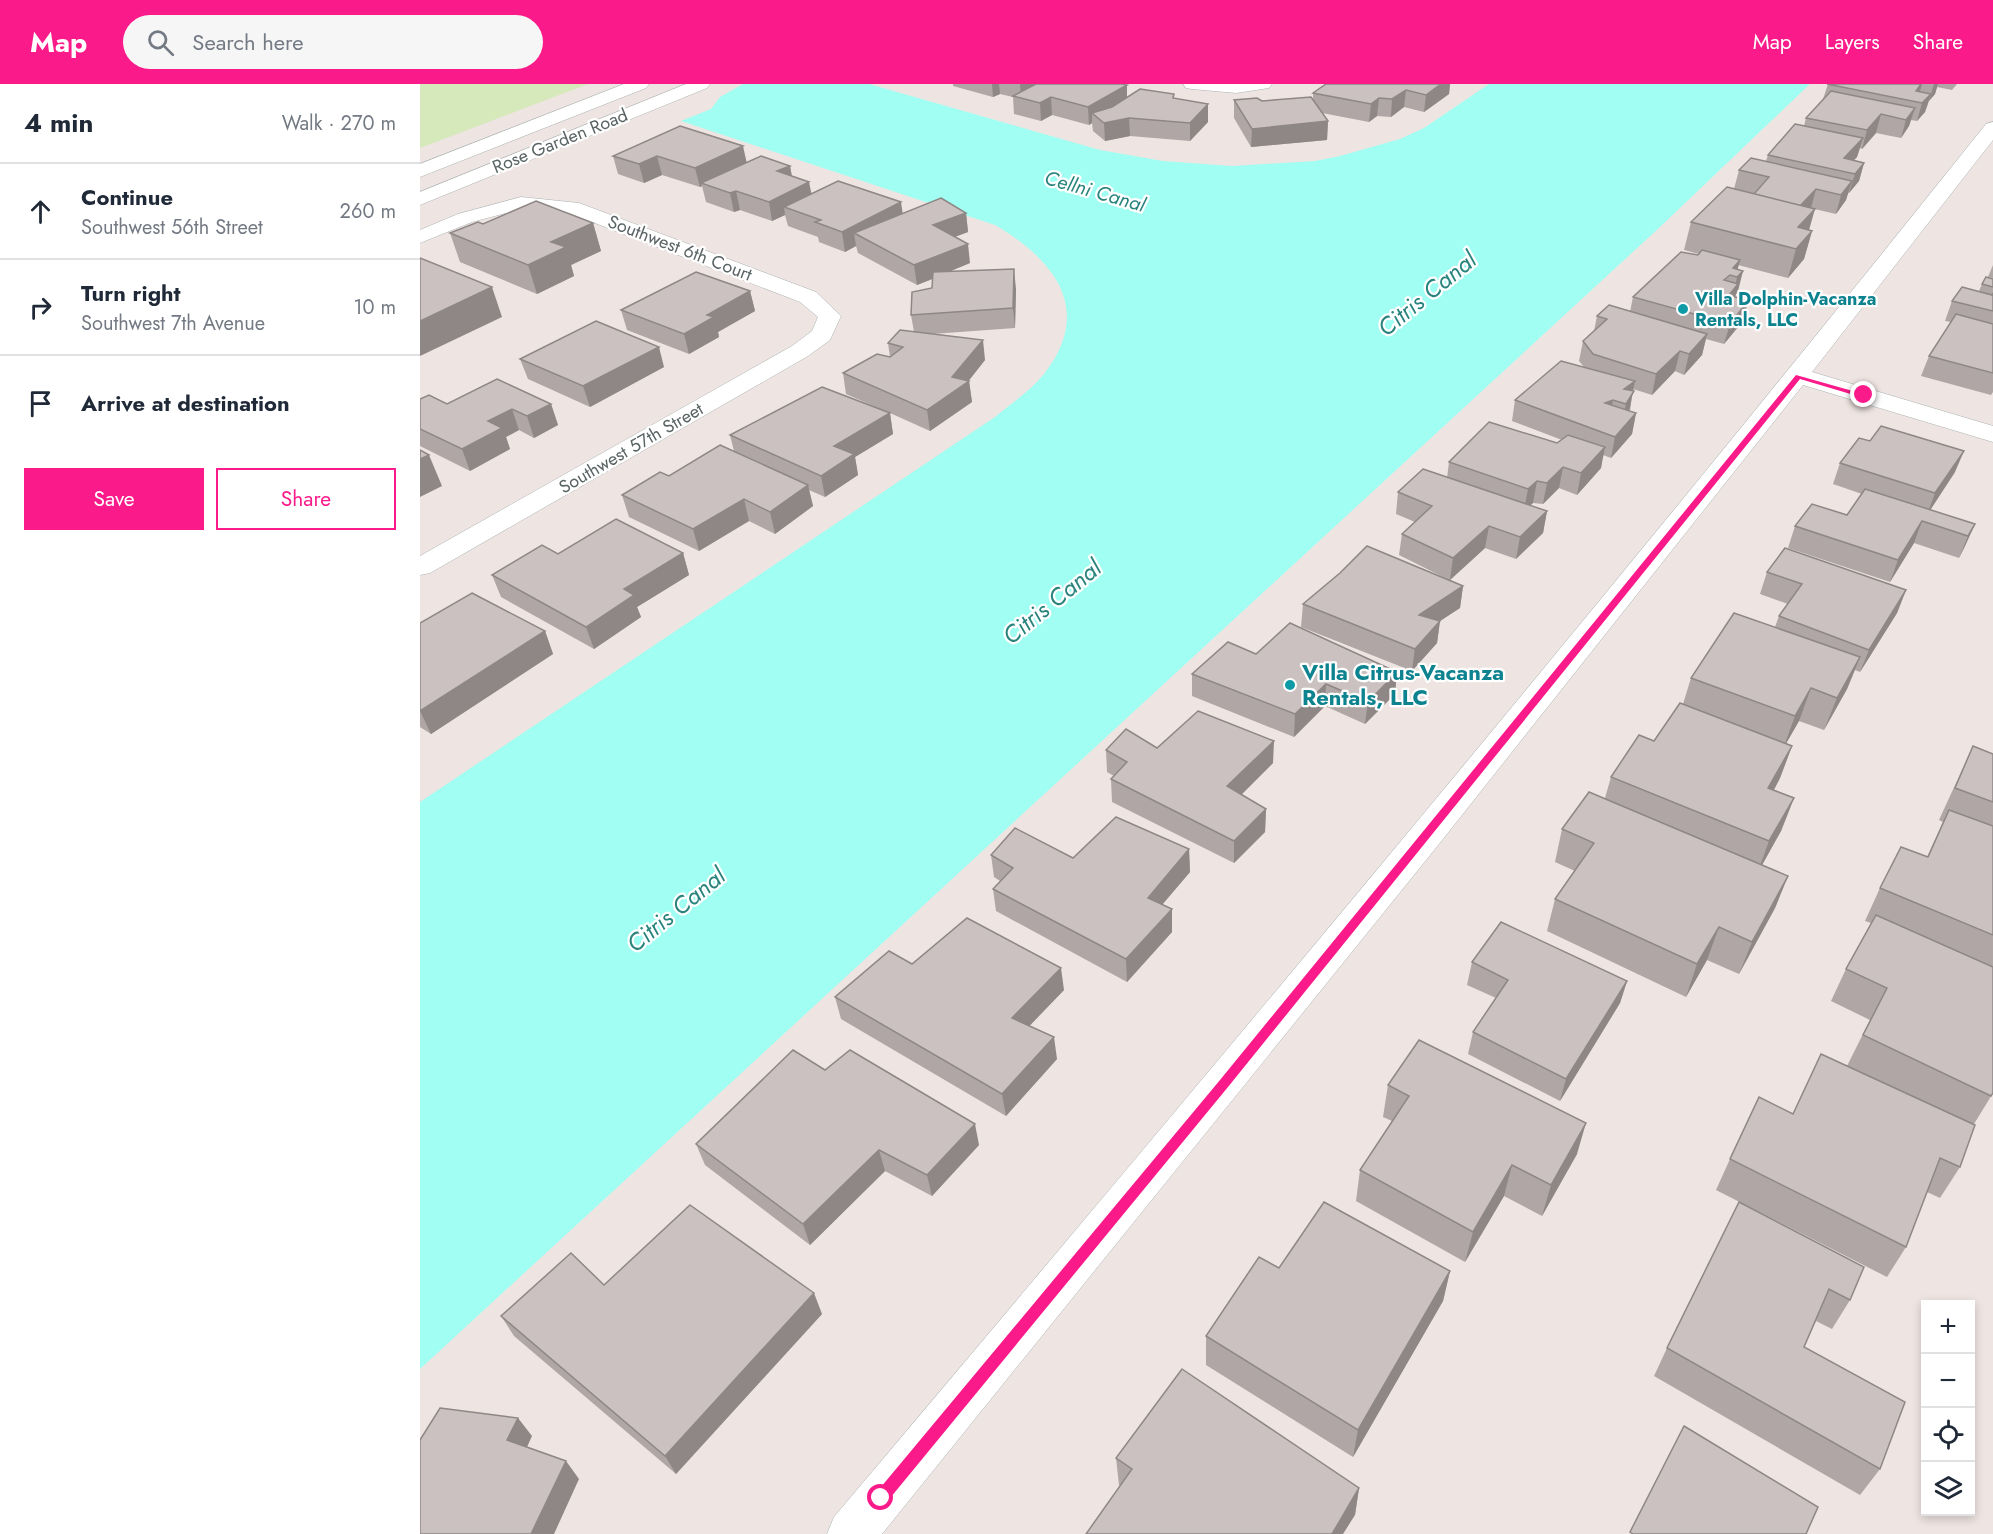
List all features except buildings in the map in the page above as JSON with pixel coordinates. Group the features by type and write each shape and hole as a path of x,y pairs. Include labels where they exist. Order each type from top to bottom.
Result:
{"street":[{"name":"Rose Garden Road","path":"420,171 640,84"},
{"name":"Rose Garden Road","path":"420,199 701,84"},
{"path":"1192,84 1236,88 1263,84"},
{"path":"851,1534 1231,1074 1799,376 1993,128"},
{"name":"Rose Garden Road","path":"420,237 465,218 521,203"},
{"name":"Southwest 6th Court","path":"521,203 572,207 808,297 830,316"},
{"name":"Southwest 57th Street","path":"420,567 801,351 822,335 830,316"},
{"path":"1799,376 1993,434"}],"green space":[{"path":"420,84 588,84 420,148"}],"water":[{"path":"743,84 869,84 1100,150 1163,161 1232,166 1315,161 1400,139 1424,128 1489,84 1810,84 1660,227 420,1369 420,802 995,417 1044,374 1059,350 1066,328 1066,307 1060,288 1049,270 1016,238 995,225 681,121 711,109 720,97"}],"place":[{"name":"Villa Dolphin-Vacanza Rentals, LLC","path":"1683,309"},
{"name":"Villa Citrus-Vacanza Rentals, LLC","path":"1290,685"}],"route":[{"path":"881,1498 1224,1083 1799,376 1864,395"}],"water label":[{"name":"Cellni Canal","path":"1095,191"},
{"name":"Citris Canal","path":"1427,294"},
{"name":"Citris Canal","path":"1052,602"},
{"name":"Citris Canal","path":"676,910"}]}
